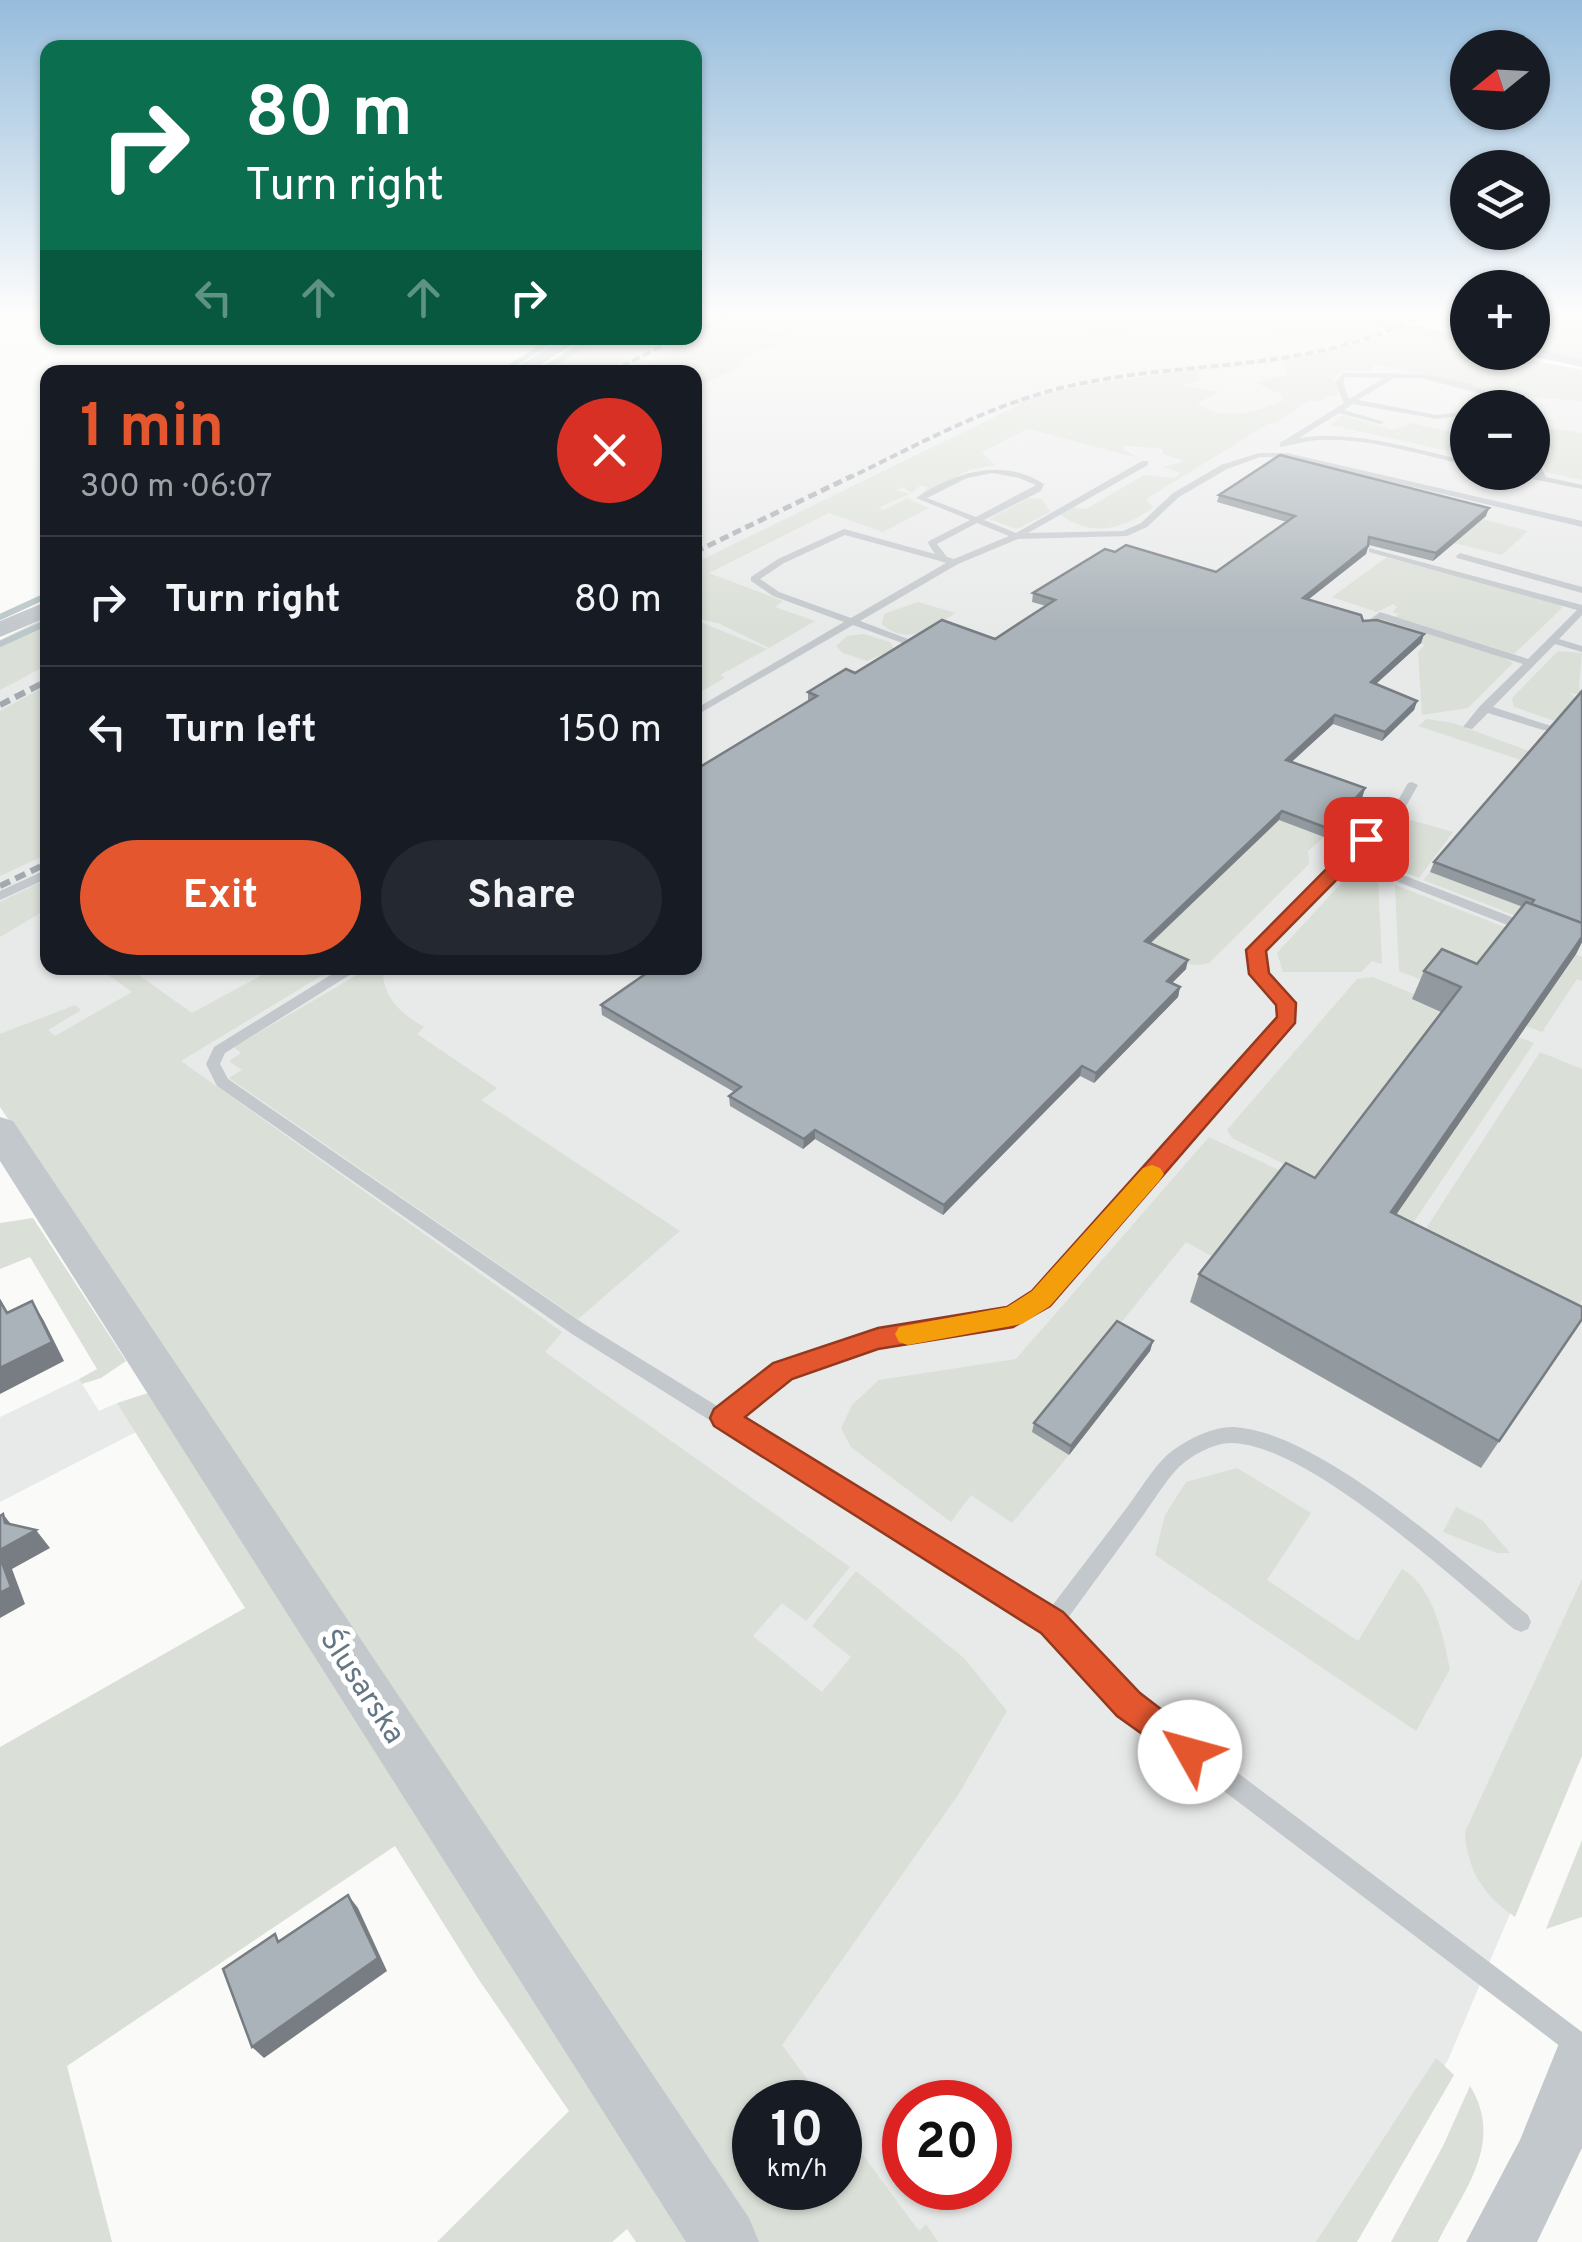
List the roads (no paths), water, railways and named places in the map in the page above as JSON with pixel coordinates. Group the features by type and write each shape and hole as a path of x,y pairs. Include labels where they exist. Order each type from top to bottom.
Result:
{"street":[{"path":"0,630 40,612"},
{"name":"Ślusarska","path":"0,1130 725,2242"},
{"path":"1500,2242 1545,2160 1582,2063"}],"lane":[{"path":"950,562 932,543 977,518 1038,489 1040,484 988,469 965,475 920,498 977,518 1017,536 1124,534 1144,525 1176,496 1224,467 1282,445 1320,421"},
{"path":"1375,421 1380,422"},
{"path":"1282,445 1331,436 1450,457"},
{"path":"1259,456 1287,455 1582,524"},
{"path":"702,708 950,562 1017,536 1146,463"},
{"path":"1550,481 1582,488"},
{"path":"908,642 776,594 754,580 781,560 844,532 950,562"},
{"path":"1372,550 1582,610 1468,727"},
{"path":"1460,556 1582,590"},
{"path":"1366,626 1380,614 1529,662"},
{"path":"1552,640 1582,649"},
{"path":"1484,708 1548,728"},
{"path":"724,1418 782,1370 878,1338 1013,1317 1041,1298 1288,1018 1286,1003 1259,974 1256,950 1401,806 1412,786"},
{"path":"1347,858 1542,934"},
{"path":"0,896 40,876"},
{"path":"339,975 227,1042 213,1064 222,1082 578,1329 1052,1623 1129,1705 1582,2047"},
{"path":"1052,1623 1171,1463 1193,1446 1234,1435 1300,1453 1392,1518 1521,1622"}],"waterway":[{"path":"0,617 40,599"},
{"path":"0,644 40,626"}],"railway":[{"path":"847,479 969,421"},
{"path":"702,549 852,476"},
{"path":"0,705 40,685"},
{"path":"0,886 40,867"}]}
